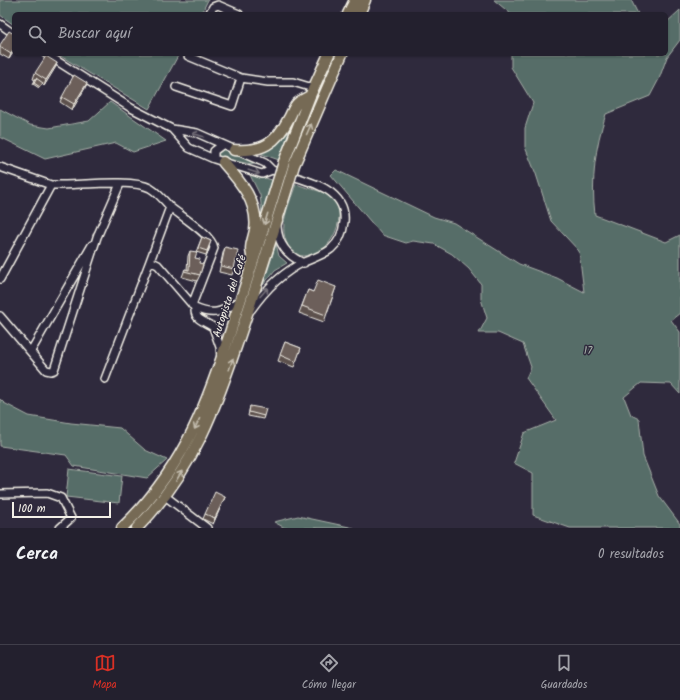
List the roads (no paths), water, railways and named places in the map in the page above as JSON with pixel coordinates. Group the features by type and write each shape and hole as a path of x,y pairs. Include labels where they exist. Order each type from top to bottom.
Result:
{"highway":[{"path":"349,12 355,0"},
{"path":"360,12 365,0"},
{"name":"Autopista del Café","path":"137,528 165,496 188,461 207,426 224,386 288,185 289,164 311,92 328,56"},
{"name":"Autopista del Café","path":"122,528 156,492 172,469 199,420 221,361 278,181 289,164 341,56"},
{"path":"234,150 248,151 269,144 278,136 298,103 311,92"},
{"path":"218,160 240,182 252,204 255,229 250,247 253,260"}],"street":[{"path":"210,12 213,7 218,5 234,12"},
{"path":"0,24 12,33"},
{"path":"49,56 131,108 172,129 196,133 265,163 272,170 329,190 337,197 343,208 343,230 339,240 332,248 323,254 286,272 271,284 247,316"},
{"path":"188,56 241,78 268,82 293,82 311,92"},
{"path":"176,87 232,106 241,78"},
{"path":"172,129 189,148 218,160 262,174 272,170"},
{"path":"218,160 215,148 222,144"},
{"path":"0,167 51,185 120,184 142,185 151,188 170,207 208,237 214,248 193,306 194,314 197,318 213,327 220,347 221,361"},
{"path":"0,316 46,370 54,370 98,234 120,184"},
{"path":"0,279 51,185"},
{"path":"105,379 170,207"},
{"path":"278,217 278,236 281,245 291,256 304,262"},
{"path":"30,351 98,234"},
{"path":"150,261 158,265 193,306 211,314 220,312 241,300"},
{"path":"0,494 47,493 61,498 71,518 60,528"},
{"path":"165,496 207,528"}],"park label":[{"name":"17","path":"588,350"}]}
